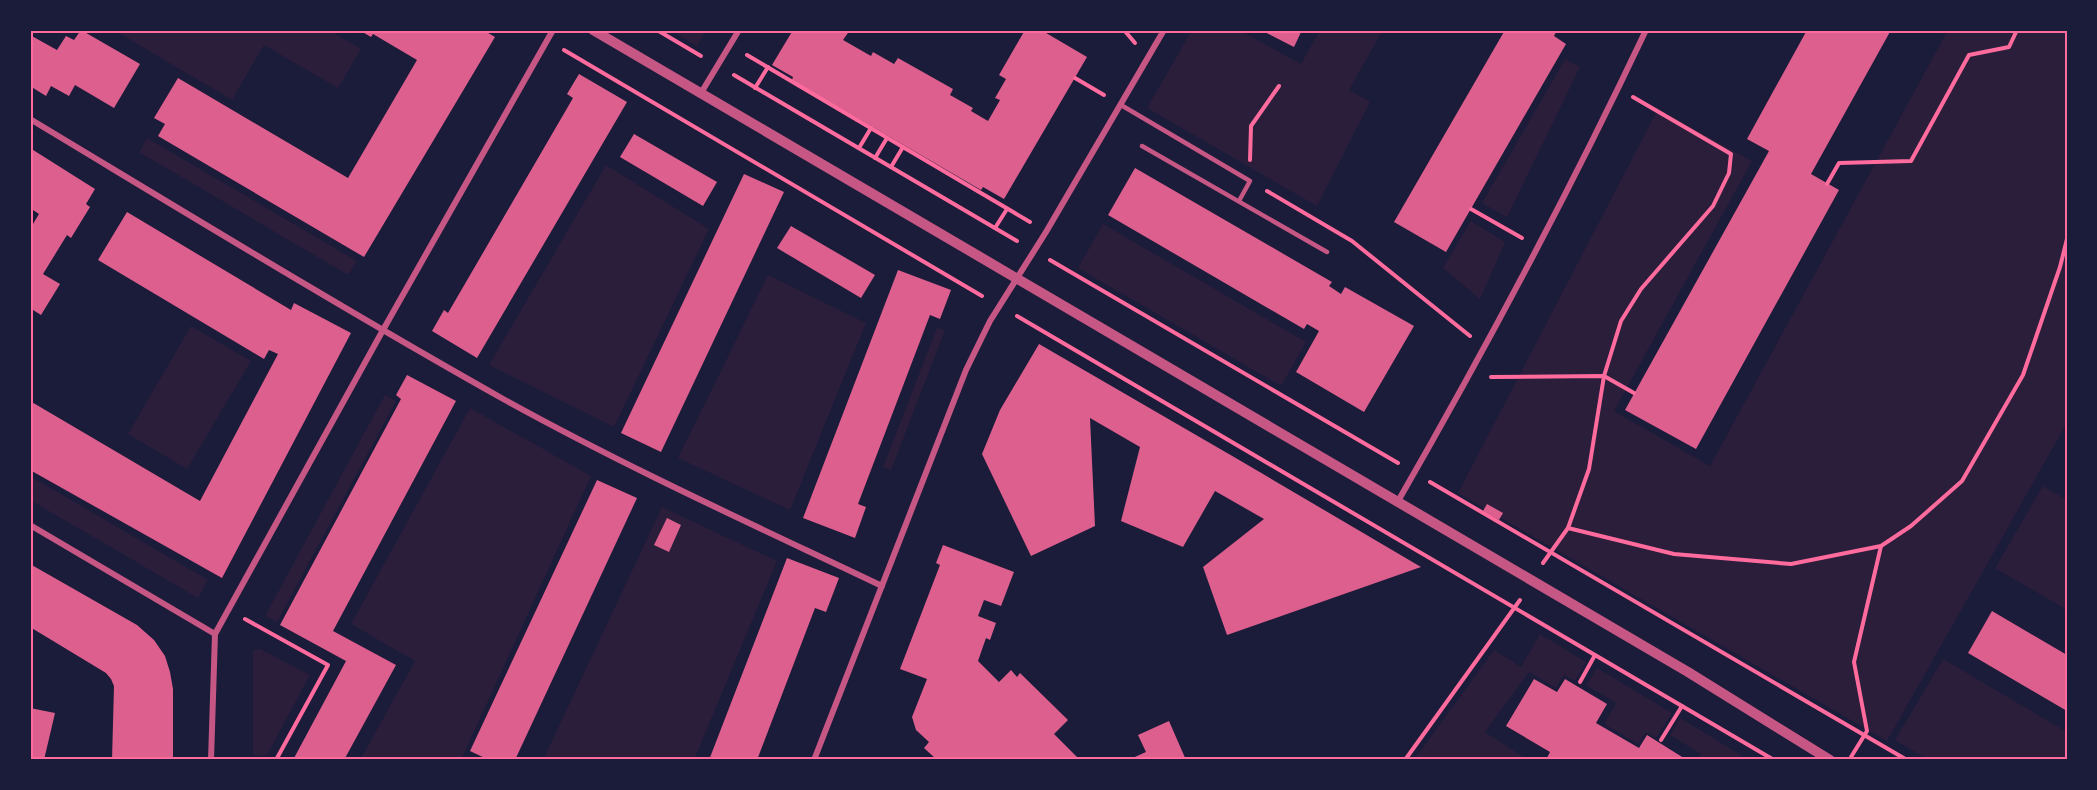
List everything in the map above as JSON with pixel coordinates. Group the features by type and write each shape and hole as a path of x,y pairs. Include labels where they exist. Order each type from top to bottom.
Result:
{"street":[{"path":"211,760 215,634 383,330 553,30"},
{"path":"593,30 1396,503 1688,672 1830,760"},
{"path":"701,93 739,30"},
{"path":"814,760 966,370 1000,306 1164,30"},
{"path":"1396,503 1485,348 1646,30"},
{"path":"30,119 383,330 508,401 665,483 882,586"},
{"path":"30,525 215,634"}],"lane":[{"path":"1121,105 1250,181 1239,201"},
{"path":"1142,146 1327,252"}],"path":[{"path":"657,30 1907,760"},
{"path":"1827,184 1839,163 1911,161 1969,55 2009,47 2018,30"},
{"path":"547,40 1774,760"},
{"path":"730,45 1046,232"},
{"path":"755,88 768,67"},
{"path":"1075,78 1121,105"},
{"path":"1279,86 1251,126 1250,181 1352,241 1485,348"},
{"path":"1405,760 1515,608 1568,528 1588,469 1604,376 1621,321 1641,289 1713,206 1729,173 1731,154 1618,88"},
{"path":"859,148 872,127"},
{"path":"875,158 888,137"},
{"path":"891,167 903,146"},
{"path":"1471,208 1538,247"},
{"path":"995,228 1007,209"},
{"path":"1568,528 1674,554 1791,564 1881,546 1911,526 1962,481 2023,375 2060,267 2067,239"},
{"path":"1469,377 1604,376 1634,393"},
{"path":"1850,760 1867,731 1854,662 1881,546"},
{"path":"228,610 328,665 276,760"},
{"path":"1580,682 1595,655"},
{"path":"1661,740 1682,706"}],"shaded area":[{"path":"114,30 329,30 361,49 338,88 264,45 232,100"},
{"path":"670,30 706,30 697,46"},
{"path":"1192,30 1239,30 1301,64 1320,30 1383,30 1349,90 1370,102 1317,206 1147,108"},
{"path":"1948,30 2067,30 2067,423 1887,741 1458,493 1658,109 1752,161 1614,411 1710,466"},
{"path":"1565,59 1580,67 1507,217 1482,203"},
{"path":"147,138 357,261 348,275 139,152"},
{"path":"606,165 709,229 614,427 489,365"},
{"path":"1471,221 1505,242 1480,299 1443,268"},
{"path":"1103,224 1306,342 1281,386 1078,268"},
{"path":"768,275 866,323 790,510 678,458"},
{"path":"191,326 251,361 187,469 128,434"},
{"path":"937,328 945,330 891,470 883,467"},
{"path":"385,395 396,401 277,622 265,616"},
{"path":"470,408 591,476 461,760 360,760 415,661 351,624"},
{"path":"30,476 208,580 198,598 30,500"},
{"path":"2043,486 2067,500 2067,610 1995,568"},
{"path":"662,507 777,561 694,760 543,760"},
{"path":"1540,634 1586,662 1575,681 1564,675 1556,688 1529,672 1485,732 1528,760 1414,760 1494,650 1521,667"},
{"path":"260,649 310,675 267,755 253,755 253,650"},
{"path":"1943,659 2067,732 2067,760 1929,760 1895,740"},
{"path":"1597,668 1672,713 1656,738 1646,732 1638,744 1604,724 1616,703 1586,685"},
{"path":"1680,718 1741,755 1738,760 1697,760 1701,754 1670,735"}],"building":[{"path":"81,30 140,64 114,108 75,85 69,96 51,86 46,96 30,86 30,35 57,50 66,36 74,40"},
{"path":"359,30 483,30 495,37 364,257 158,136 165,124 154,118 178,78 348,178 417,60 373,34 371,37"},
{"path":"793,30 850,30 843,40 871,56 873,52 894,64 898,58 953,89 950,95 973,108 971,111 988,121 1000,100 995,98 1006,79 999,75 1025,30 1041,30 1087,57 1004,199 983,187 981,190 792,80 793,77 772,65"},
{"path":"1261,30 1302,30 1294,47"},
{"path":"1505,30 1557,30 1554,36 1566,44 1446,252 1394,222"},
{"path":"1807,30 1891,30 1811,174 1839,190 1696,449 1625,410 1769,151 1747,139"},
{"path":"579,74 627,102 477,358 432,331 444,310 448,313 573,98 567,94"},
{"path":"634,134 717,182 703,206 620,157"},
{"path":"30,148 95,189 86,204 90,207 71,238 67,235 43,274 60,284 41,315 30,308 30,229 39,214 30,208"},
{"path":"1135,168 1332,282 1329,286 1341,294 1345,287 1414,326 1364,412 1296,372 1319,331 1307,324 1304,329 1108,215"},
{"path":"744,174 784,192 661,452 621,433"},
{"path":"127,212 291,310 294,303 351,333 222,578 30,470 30,401 200,501 278,354 269,350 264,359 98,260"},
{"path":"791,226 875,275 861,298 777,248"},
{"path":"898,270 951,290 940,319 930,315 858,504 866,507 855,538 803,518"},
{"path":"1039,344 1421,567 1227,635 1203,567 1264,519 1215,491 1183,547 1121,521 1140,447 1090,418 1095,526 1031,556 982,454 1000,410"},
{"path":"407,375 456,401 333,631 396,665 344,760 293,760 346,661 280,625 401,399 396,395"},
{"path":"597,480 637,498 515,760 489,760 470,751"},
{"path":"1487,504 1503,513 1499,520 1483,511"},
{"path":"667,518 681,525 669,552 654,545"},
{"path":"943,545 1014,572 1001,606 984,600 978,616 996,623 990,640 986,638 978,661 999,682 1011,670 1017,677 1020,673 1068,720 1054,734 1080,760 939,760 924,748 929,742 916,730 912,717 927,679 900,669 940,565 936,563"},
{"path":"787,558 839,578 826,612 815,608 757,760 709,760"},
{"path":"30,564 137,625 154,640 165,656 173,689 173,760 112,760 114,686 106,673 30,627"},
{"path":"1992,611 2067,655 2067,711 1968,653"},
{"path":"1534,679 1557,692 1565,679 1607,704 1596,723 1639,748 1647,735 1687,760 1551,760 1547,758 1550,752 1506,726"},
{"path":"30,708 55,713 44,760 30,760"},
{"path":"1169,721 1186,760 1128,760 1146,752 1138,735"}]}
